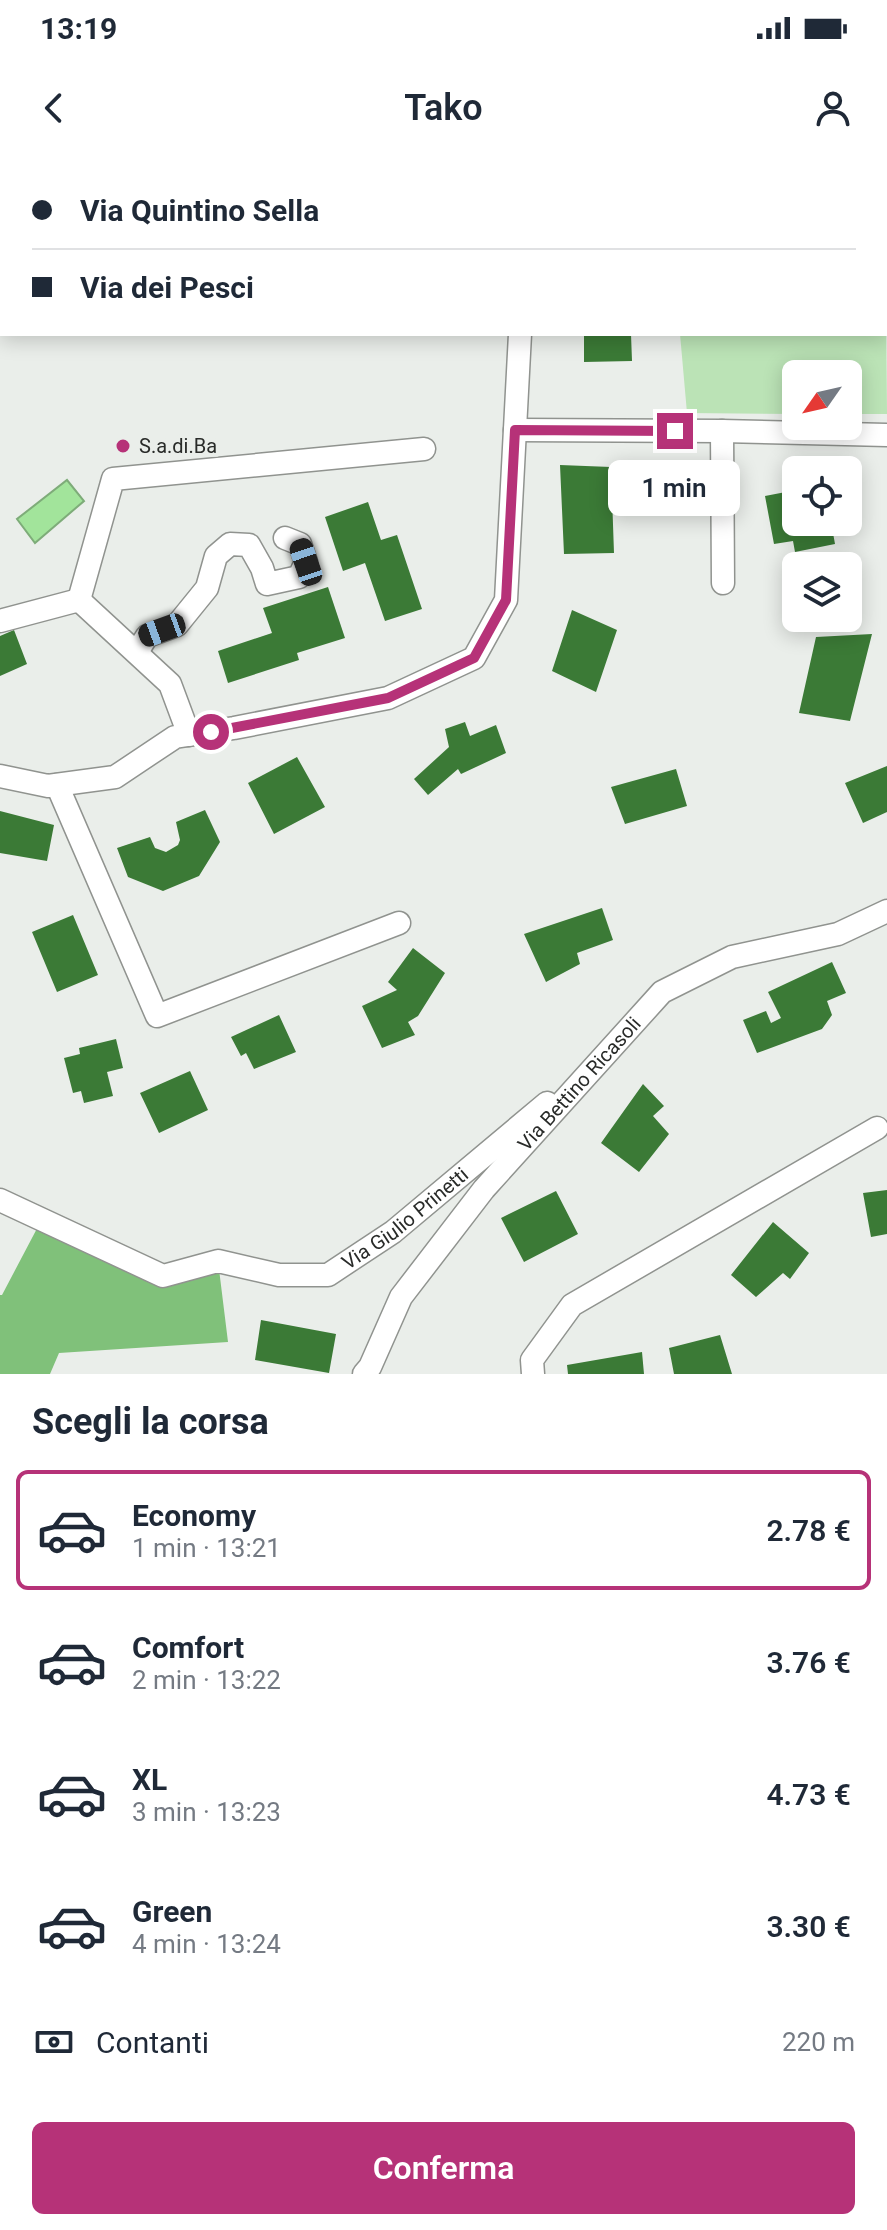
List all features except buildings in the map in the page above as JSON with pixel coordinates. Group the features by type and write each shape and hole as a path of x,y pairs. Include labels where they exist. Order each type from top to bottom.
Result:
{"street":[{"path":"0,776 48,786 115,777 175,737 388,698 474,658 506,600 520,336"},
{"path":"515,430 887,435"},
{"path":"722,431 723,583"},
{"path":"79,600 113,479 424,449"},
{"path":"137,652 147,636 177,625 207,588 216,556 230,544 249,545 267,584 299,577 306,562 300,544 285,538"},
{"path":"79,600 170,684 189,735"},
{"path":"0,621 79,600"},
{"path":"57,785 154,1025 399,923"},
{"name":"Via Bettino Ricasoli","path":"364,1374 401,1297 484,1189 662,992 732,957 838,934 887,911"},
{"name":"Via Giulio Prinetti","path":"0,1200 163,1276 218,1261 279,1275 328,1275 393,1232 601,1059"},
{"path":"533,1374 532,1360 572,1305 877,1128"}],"shaded area":[{"path":"680,336 886,336 887,414 862,414 862,360 782,360 782,414 687,413"},
{"path":"67,480 84,501 35,543 17,519"},
{"path":"42,1219 163,1276 218,1261 228,1342 59,1353 50,1374 0,1374 0,1295"}],"place":[{"name":"S.a.di.Ba","path":"123,446"}],"route":[{"path":"211,732 388,698 474,658 506,600 515,430 675,431"}]}
